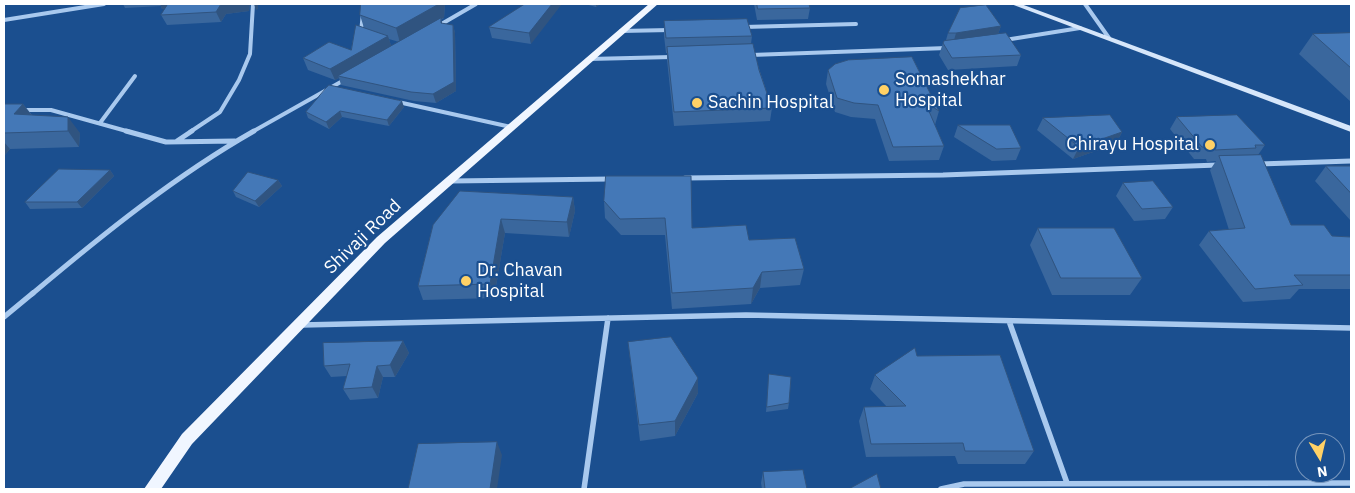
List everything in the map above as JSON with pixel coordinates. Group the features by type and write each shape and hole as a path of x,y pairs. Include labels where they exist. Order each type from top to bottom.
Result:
{"main road":[{"name":"Shivaji Road","path":"152,489 187,440 381,240 654,4"}],"street":[{"path":"4,20 104,4"},
{"path":"176,142 220,112 240,80 250,54 252,4"},
{"path":"364,4 361,33 369,36"},
{"path":"434,28 476,4"},
{"path":"1015,4 1351,129"},
{"path":"1085,4 1109,38"},
{"path":"738,28 856,24"},
{"path":"1002,40 1081,28"},
{"path":"621,31 679,30"},
{"path":"749,55 953,48"},
{"path":"589,59 679,57"},
{"path":"4,317 7,311 96,240 236,141 354,75"},
{"path":"100,123 135,76"},
{"path":"331,87 341,90"},
{"path":"388,100 512,127"},
{"path":"13,110 51,110 166,142 236,141"},
{"path":"1252,164 1351,161"},
{"path":"677,178 943,175 1222,165"},
{"path":"451,181 618,179"},
{"path":"299,325 746,315 1351,328"},
{"path":"584,489 608,318"},
{"path":"1009,321 1067,483"},
{"path":"940,489 964,484 1067,483 1237,487 1351,483"}],"building":[{"path":"168,4 221,4 216,12 161,15"},
{"path":"361,4 439,4 396,28 360,15"},
{"path":"525,4 552,4 529,33 489,27"},
{"path":"757,4 809,4 810,8 758,9"},
{"path":"986,5 1001,26 948,33 960,8"},
{"path":"441,18 441,23 453,25 454,82 433,94 411,92 338,76"},
{"path":"747,19 752,36 666,38 664,21"},
{"path":"356,25 388,36 330,69 303,58 329,42 351,50"},
{"path":"1006,33 1021,55 952,58 943,43 944,41"},
{"path":"1351,33 1351,68 1313,34"},
{"path":"753,44 759,70 772,108 674,112 667,47"},
{"path":"912,57 939,111 925,102 944,146 893,147 878,105 854,103 837,98 828,70 835,64 848,60"},
{"path":"329,85 402,101 387,120 340,111 326,122 306,112"},
{"path":"4,104 23,104 14,114 68,117 68,131 4,133"},
{"path":"1110,115 1122,132 1079,147 1043,118"},
{"path":"1237,115 1265,145 1255,145 1256,148 1215,150 1214,147 1202,147 1177,117"},
{"path":"958,125 1010,125 1021,148 997,149"},
{"path":"1261,155 1291,225 1324,225 1332,236 1351,237 1351,275 1294,275 1303,285 1255,289 1209,231 1245,228 1219,156"},
{"path":"1326,166 1351,166 1351,193"},
{"path":"59,169 110,170 77,202 25,202"},
{"path":"248,172 278,180 255,201 233,191"},
{"path":"606,176 691,176 692,228 746,225 749,240 795,238 804,269 762,272 753,288 672,293 665,218 620,219 604,201"},
{"path":"1153,181 1173,207 1142,209 1123,183"},
{"path":"460,191 573,197 567,222 501,219 490,284 418,286 433,225"},
{"path":"1038,228 1114,228 1142,278 1061,278"},
{"path":"671,337 698,378 675,421 639,425 628,342"},
{"path":"403,341 390,365 377,366 372,387 343,389 350,364 324,366 323,343"},
{"path":"915,348 917,356 1000,355 1034,451 965,451 963,443 871,444 864,407 906,406 875,375"},
{"path":"769,374 791,377 789,403 767,407"},
{"path":"497,442 490,489 408,489 418,444"},
{"path":"803,470 807,489 765,489 763,472"},
{"path":"877,474 881,489 849,489"}],"place":[{"name":"Somashekhar Hospital","path":"884,90"},
{"name":"Sachin Hospital","path":"697,103"},
{"name":"Chirayu Hospital","path":"1210,145"},
{"name":"Dr. Chavan Hospital","path":"466,281"}]}
